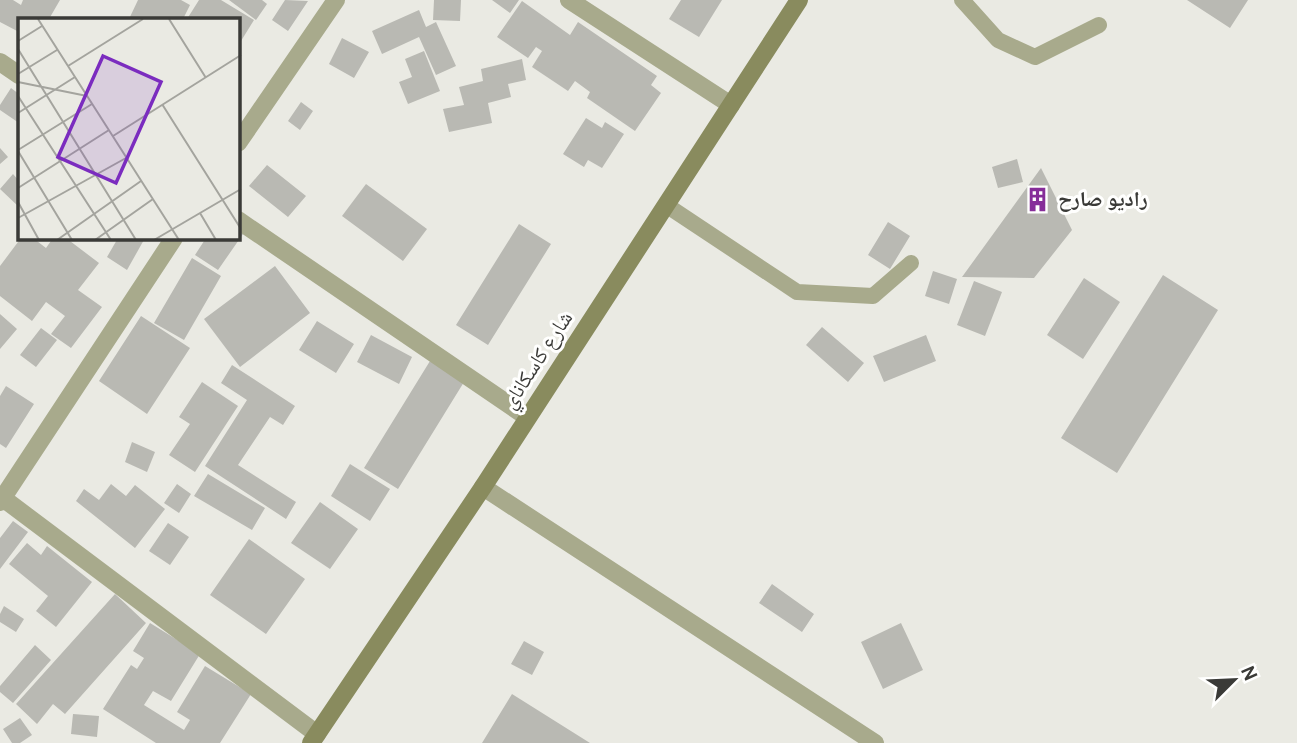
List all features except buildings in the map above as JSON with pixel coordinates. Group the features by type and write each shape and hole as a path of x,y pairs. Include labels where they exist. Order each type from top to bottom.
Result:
{"street":[{"path":"240,140 336,0"},
{"path":"569,0 730,105"},
{"name":"شارع كاسكاناي","path":"314,738 483,486 794,3"},
{"path":"0,62 18,74"},
{"path":"240,221 527,417"},
{"path":"173,240 1,499 314,738"},
{"path":"483,486 875,743"}],"lane":[{"path":"962,0 998,40 1035,57 1099,25"},
{"path":"666,205 797,292 873,296 911,263"}],"place":[{"name":"راديو صارح","path":"1038,199"}]}
